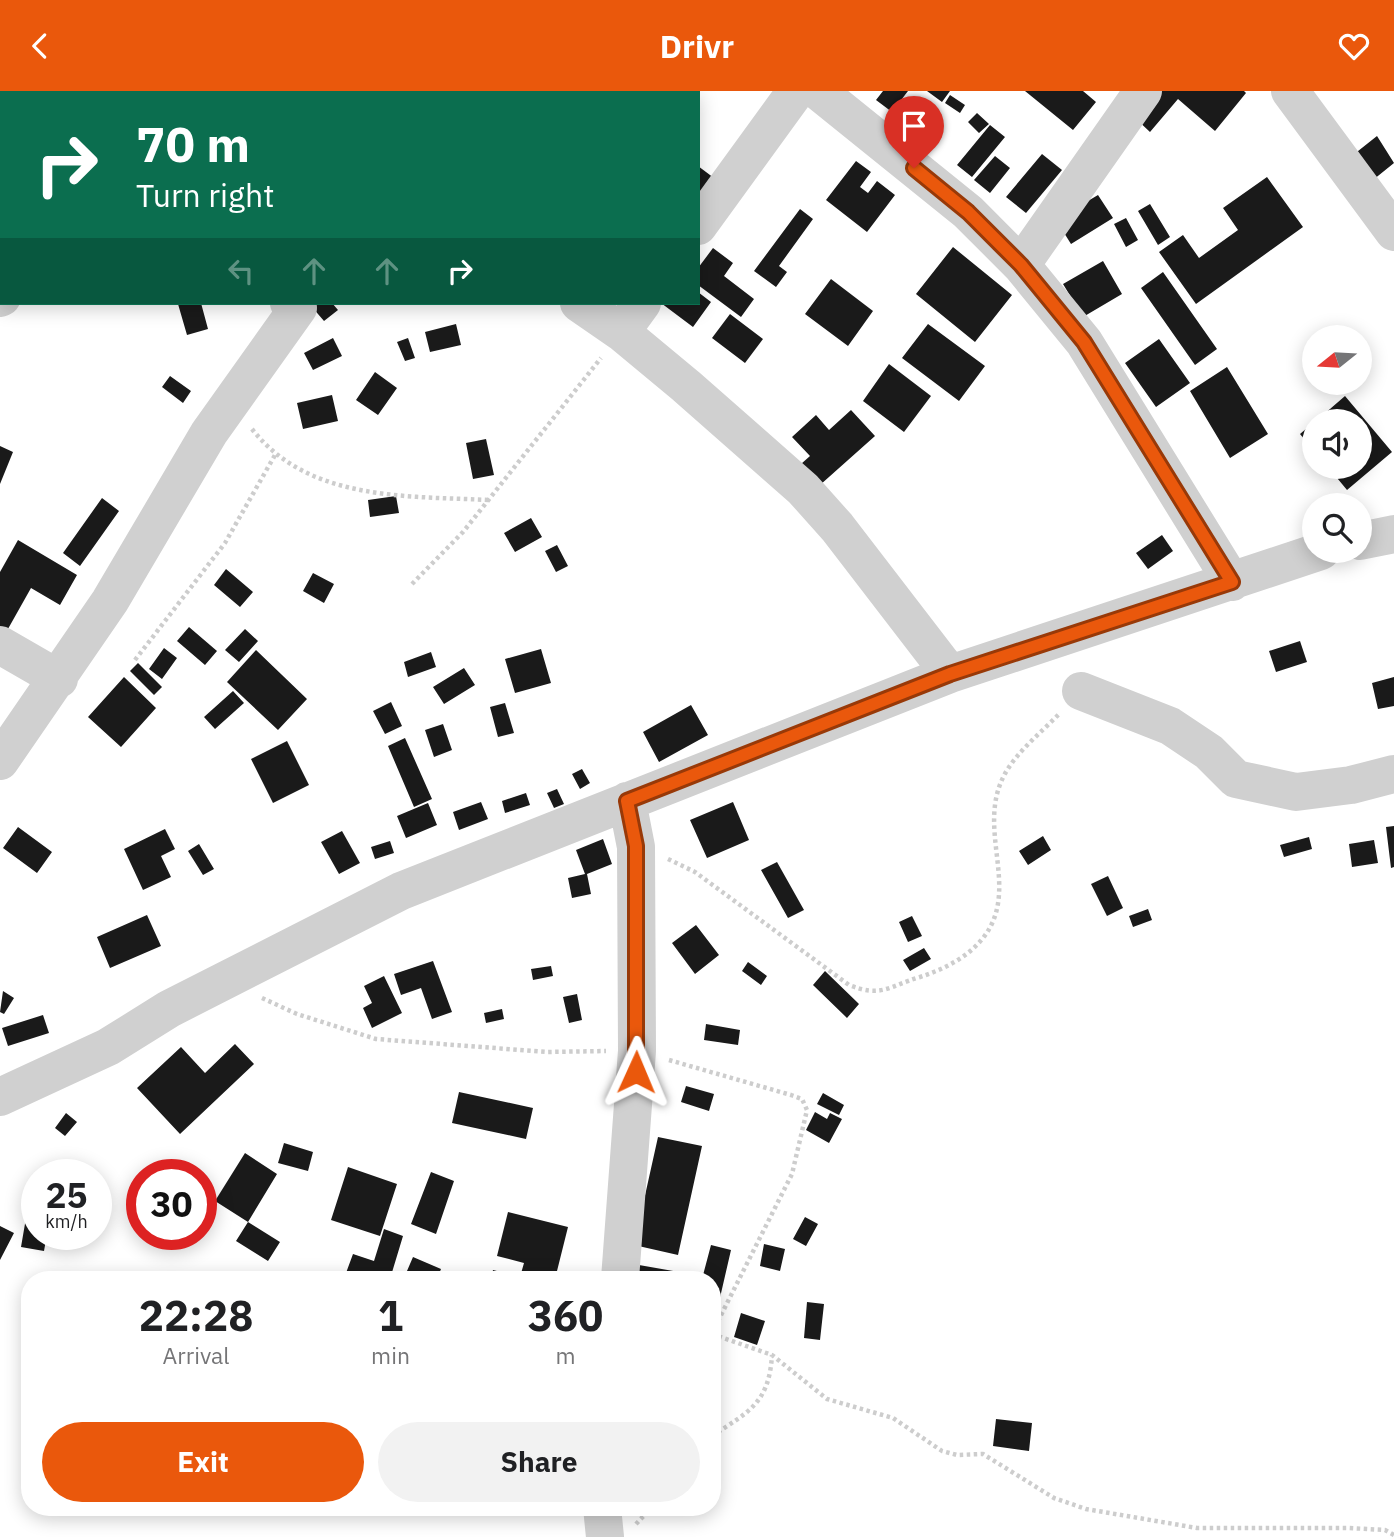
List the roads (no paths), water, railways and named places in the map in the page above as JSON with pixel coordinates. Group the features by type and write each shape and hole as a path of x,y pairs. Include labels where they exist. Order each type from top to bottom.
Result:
{"street":[{"path":"700,223 796,91"},
{"path":"818,91 968,212 1021,265 1084,342 1232,582"},
{"path":"1021,265 1143,91"},
{"path":"1290,91 1394,232"},
{"path":"0,761 60,679 110,601 209,433 298,308 293,305"},
{"path":"586,305 631,317 803,489 837,527 950,674"},
{"path":"1372,539 1394,534"},
{"path":"0,1097 108,1047 222,981 401,891 950,674 1302,558"},
{"path":"0,646 60,679"},
{"path":"1081,691 1170,726 1209,752 1236,779 1296,792 1351,785 1394,774"},
{"path":"621,1271 637,1051 636,846 627,801"},
{"path":"603,1516 605,1537"}]}
